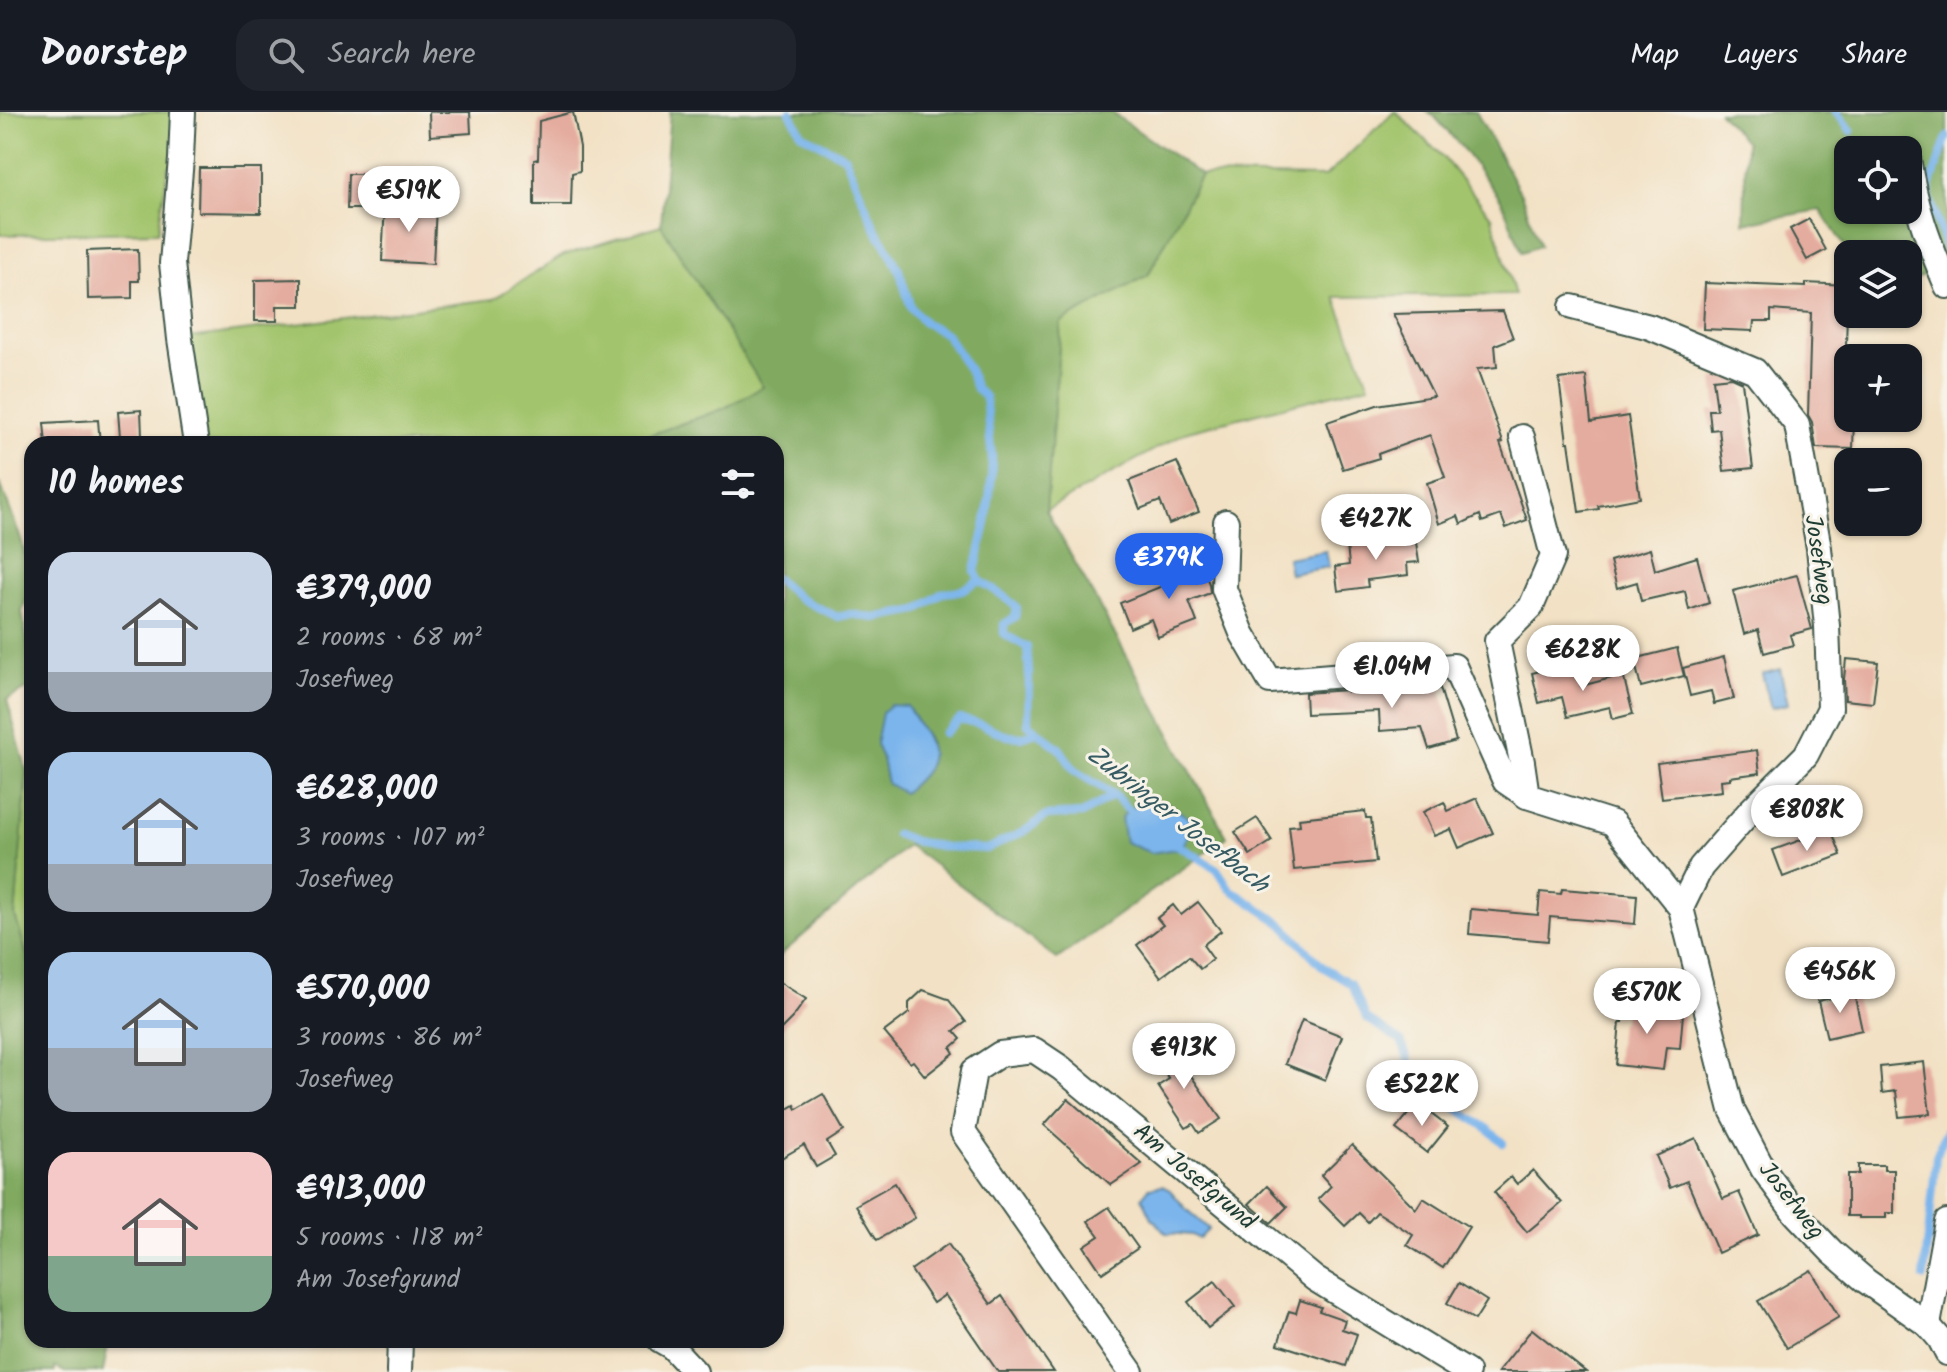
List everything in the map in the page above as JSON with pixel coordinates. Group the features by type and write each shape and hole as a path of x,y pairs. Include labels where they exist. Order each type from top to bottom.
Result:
{"street":[{"path":"183,112 172,263 195,436"},
{"path":"1922,222 1947,286"},
{"name":"Josefweg","path":"1572,307 1650,327 1755,371 1797,425 1819,548 1827,626 1830,708 1806,755 1751,810 1701,867 1681,908"},
{"path":"1522,437 1553,556 1531,607 1497,641 1527,796"},
{"name":"Josefweg","path":"1226,522 1224,589 1242,633 1270,681 1454,666 1505,781 1527,796 1613,823 1681,908 1732,1110 1763,1169 1795,1213 1832,1252 1866,1281 1928,1325 1947,1353"},
{"name":"Am Josefgrund","path":"1131,1372 963,1132 974,1071 1000,1054 1034,1050 1061,1068 1315,1279 1467,1372"},
{"path":"1928,1325 1947,1222"},
{"path":"399,1372 400,1348"},
{"path":"673,1348 695,1372"}],"green space":[{"path":"0,112 183,112 181,159 168,167 158,232 0,235"},
{"path":"670,112 1111,112 1201,175 1148,275 1061,322 1046,510 1227,837 1057,959 908,845 784,952 784,436 647,436 723,409 763,387 661,225","holes":["907,706 930,743 887,783 876,744"]},
{"path":"1394,112 1443,157 1492,217 1515,295 1335,297 1369,385 1188,431 1046,510 1061,322 1148,275 1201,175 1325,177"},
{"path":"1428,112 1476,112 1521,194 1540,246 1522,252 1501,200 1463,149"},
{"path":"1719,112 1947,112 1947,265 1922,277 1922,240 1840,240 1820,210 1744,223 1746,142"},
{"path":"661,225 764,387 723,409 647,436 194,436 180,339 493,299 564,255"},
{"path":"0,483 24,551 24,690 7,700 24,761 24,808 15,916 24,946 24,1348 108,1348 103,1372 65,1372 55,1367 55,1372 0,1372"},
{"path":"24,808 24,946 15,916"}],"water":[{"path":"1326,551 1329,567 1290,574 1287,558"},
{"path":"1780,669 1788,704 1771,708 1762,674"},
{"path":"890,705 907,706 928,742 930,752 930,761 925,770 903,793 887,783 876,744 882,713"},
{"path":"1142,802 1168,804 1189,818 1188,836 1182,848 1151,853 1125,842 1121,818"},
{"path":"1162,1186 1170,1190 1209,1229 1199,1239 1192,1235 1166,1233 1152,1218 1142,1197 1149,1188"}],"building":[{"path":"429,112 470,112 471,133 430,136"},
{"path":"573,112 580,147 580,171 572,173 571,205 534,205 534,160 538,159 539,121"},
{"path":"199,168 261,168 261,213 198,212"},
{"path":"348,174 375,174 375,209 347,209"},
{"path":"385,204 436,207 433,264 382,261"},
{"path":"1809,219 1826,250 1807,260 1790,229"},
{"path":"138,249 139,281 132,281 132,298 88,299 87,251"},
{"path":"301,279 301,306 277,306 277,321 255,321 255,280"},
{"path":"1705,283 1806,287 1806,283 1834,284 1834,328 1847,328 1846,344 1834,344 1834,432 1854,432 1853,448 1816,448 1808,415 1811,313 1771,310 1771,321 1754,321 1753,331 1703,329"},
{"path":"1503,311 1513,338 1495,345 1497,367 1477,369 1527,520 1506,528 1501,515 1482,522 1480,515 1461,524 1458,516 1439,524 1427,483 1445,477 1430,435 1378,454 1379,458 1343,469 1327,422 1377,405 1434,396 1393,314"},
{"path":"1586,376 1591,422 1628,416 1640,498 1579,512 1559,379"},
{"path":"1731,377 1742,382 1753,468 1724,471 1719,429 1711,430 1709,410 1717,410 1713,379"},
{"path":"141,410 142,436 120,436 118,412"},
{"path":"98,420 99,436 45,436 44,423"},
{"path":"1177,462 1199,512 1169,524 1160,501 1140,509 1129,481"},
{"path":"1415,536 1419,562 1407,563 1408,575 1367,580 1368,587 1338,591 1335,567 1349,565 1347,545"},
{"path":"1650,549 1655,570 1697,557 1709,603 1689,610 1685,591 1641,601 1637,582 1617,588 1610,561"},
{"path":"1200,561 1210,593 1189,601 1197,622 1158,637 1151,619 1130,628 1120,603 1170,583 1166,574"},
{"path":"1797,575 1812,629 1790,635 1793,645 1764,653 1758,630 1744,634 1733,591"},
{"path":"1677,648 1684,676 1641,687 1634,659"},
{"path":"1724,657 1734,699 1714,704 1711,691 1690,696 1683,668"},
{"path":"1846,659 1878,662 1873,703 1845,700"},
{"path":"1557,667 1560,675 1577,671 1581,686 1623,675 1633,714 1613,719 1610,707 1567,717 1562,697 1539,703 1532,673"},
{"path":"1440,688 1456,741 1429,749 1422,728 1380,731 1379,711 1306,714 1305,693"},
{"path":"1757,750 1760,773 1721,780 1722,791 1662,798 1657,763"},
{"path":"1477,798 1493,833 1459,848 1451,829 1434,836 1423,812 1444,802 1448,811"},
{"path":"1365,811 1366,818 1371,818 1376,862 1294,870 1289,826 1300,825 1299,818"},
{"path":"1257,818 1272,841 1250,855 1235,832"},
{"path":"1831,829 1841,855 1783,877 1773,850"},
{"path":"1562,889 1637,895 1635,924 1550,917 1548,941 1469,934 1471,909 1538,915 1540,892 1561,894"},
{"path":"1198,902 1221,931 1203,945 1213,959 1200,969 1189,956 1161,977 1137,945 1163,925 1157,918 1173,905 1181,915"},
{"path":"784,985 806,999 784,1026"},
{"path":"923,990 948,999 966,1022 954,1031 961,1039 951,1048 954,1053 925,1076 884,1032 909,1013 909,1003"},
{"path":"1854,993 1862,1030 1827,1038 1818,1001"},
{"path":"1625,1002 1658,1006 1658,1012 1683,1014 1680,1048 1666,1047 1663,1070 1616,1065"},
{"path":"1302,1020 1342,1036 1325,1080 1285,1064"},
{"path":"1167,1041 1221,1119 1199,1133 1193,1124 1186,1128 1158,1086 1169,1079 1151,1052"},
{"path":"1924,1062 1930,1114 1899,1117 1896,1091 1882,1093 1880,1067"},
{"path":"823,1094 844,1131 827,1142 835,1156 816,1167 804,1145 784,1156 784,1111 795,1105 797,1109"},
{"path":"1068,1099 1142,1164 1111,1185 1044,1125"},
{"path":"1417,1103 1448,1127 1427,1153 1396,1129"},
{"path":"1696,1138 1723,1199 1739,1192 1758,1235 1718,1253 1687,1181 1670,1188 1656,1156"},
{"path":"1352,1145 1416,1209 1423,1198 1469,1227 1443,1268 1407,1245 1413,1235 1377,1212 1368,1222 1359,1213 1345,1226 1318,1199 1331,1186 1321,1175"},
{"path":"1858,1165 1884,1165 1884,1170 1894,1170 1894,1213 1886,1213 1886,1218 1847,1216 1847,1174 1858,1174"},
{"path":"1533,1170 1562,1203 1527,1232 1494,1192 1511,1177 1517,1184"},
{"path":"895,1183 915,1218 877,1240 856,1205"},
{"path":"1267,1186 1287,1207 1271,1223 1249,1204"},
{"path":"1109,1207 1138,1248 1102,1273 1084,1246 1099,1236 1088,1221"},
{"path":"948,1244 991,1304 1002,1296 1054,1372 998,1372 945,1295 933,1303 911,1270"},
{"path":"1811,1270 1839,1317 1787,1348 1758,1301"},
{"path":"1215,1281 1235,1307 1208,1328 1188,1302"},
{"path":"1459,1283 1487,1301 1475,1320 1447,1303"},
{"path":"1300,1300 1345,1320 1342,1329 1357,1334 1346,1366 1278,1344 1289,1311 1296,1313"},
{"path":"1532,1329 1586,1372 1498,1372"}],"waterway":[{"name":"Zubringer Josefbach","path":"790,112 802,134 845,157 876,230 899,270 911,308 925,323 946,334 970,372 976,389 985,397 992,457 991,484 975,571 979,580 1017,608 1015,617 1004,624 1004,634 1027,647 1028,724 1060,749 1075,771 1114,795 1136,816"},
{"path":"1836,112 1851,131"},
{"path":"1947,137 1929,196 1947,252"},
{"path":"784,586 800,599 838,617 851,614 874,618 918,610 942,593 960,591 979,580"},
{"path":"944,733 960,719 1008,736 1021,737 1037,732"},
{"path":"896,834 945,847 987,849 1023,832 1046,816 1082,814 1114,795"},
{"name":"Zubringer Josefbach","path":"1173,842 1217,869 1230,889 1282,924 1323,967 1351,984 1367,1019 1401,1041 1418,1083 1488,1129 1503,1143"},
{"path":"1924,1277 1936,1157 1947,1129"}]}
